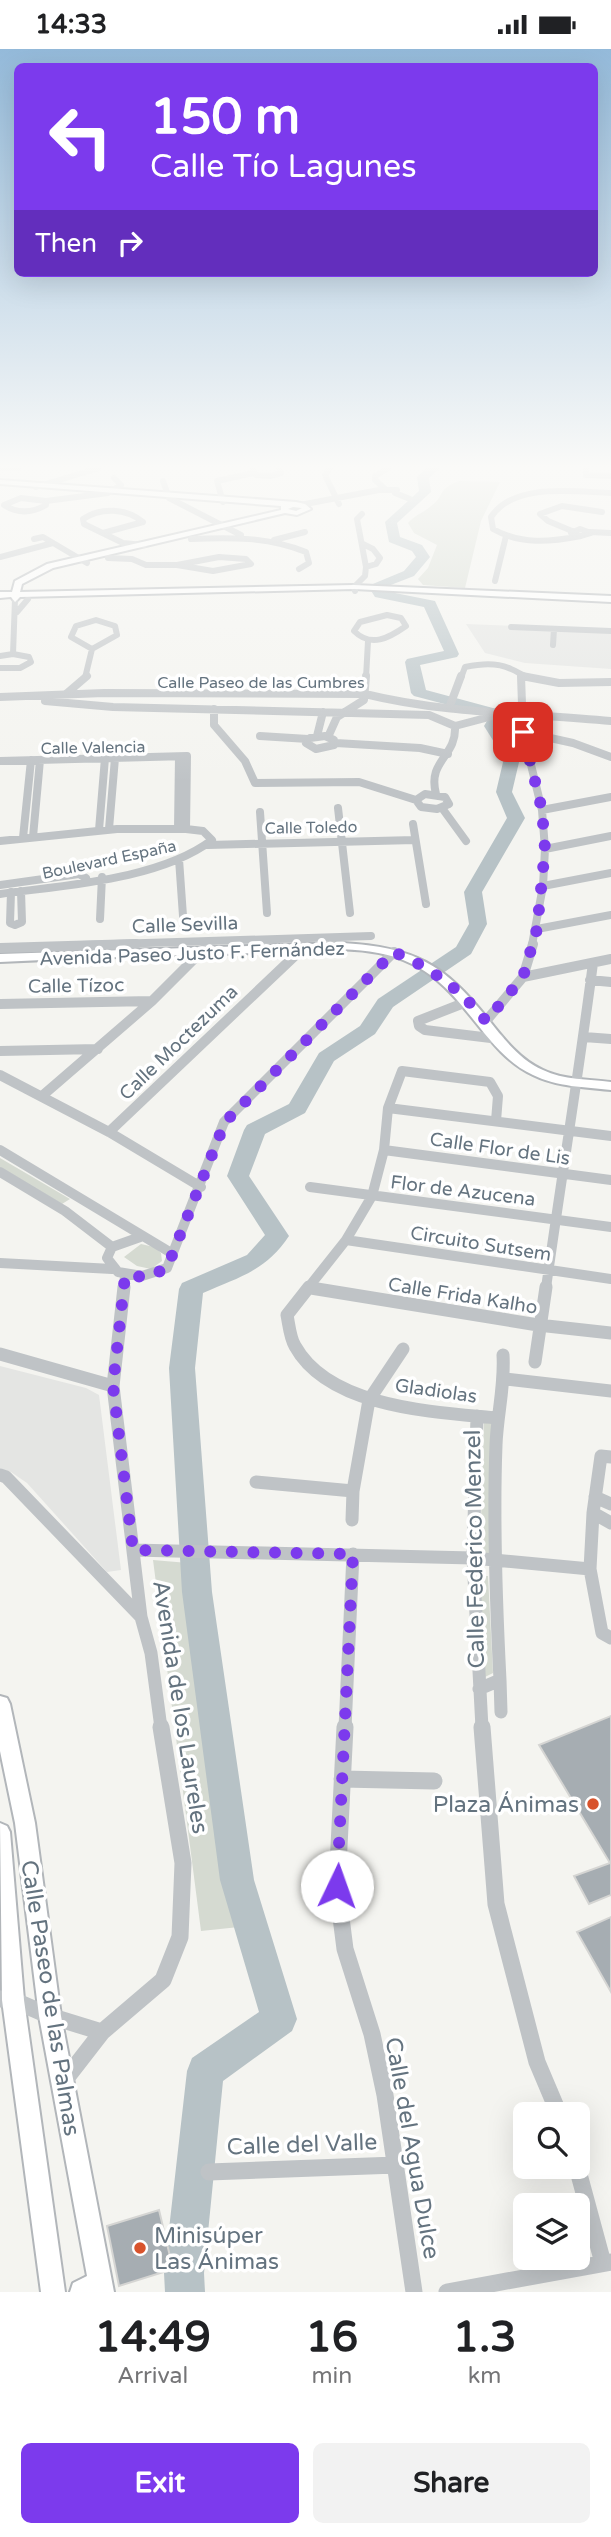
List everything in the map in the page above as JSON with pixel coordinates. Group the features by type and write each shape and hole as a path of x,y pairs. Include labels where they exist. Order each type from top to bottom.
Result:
{"street":[{"path":"13,654 18,583 35,573"},
{"path":"17,612 28,597 28,585 47,573"},
{"path":"360,589 365,573"},
{"path":"495,582 497,573"},
{"path":"0,597 424,589 611,599"},
{"path":"387,615 398,616 404,621 406,626 395,635 368,641 359,638 354,631 360,622 387,615"},
{"path":"96,620 115,626 117,635 92,649 71,637 73,628 79,623 96,620"},
{"path":"511,627 611,631"},
{"path":"553,645 554,629"},
{"path":"328,737 337,717 364,700 368,641"},
{"path":"92,649 96,684 105,699 98,705"},
{"path":"0,656 13,654 29,657 31,662 20,668 0,669"},
{"path":"449,708 465,667 504,666 517,671 521,676 523,732 542,810 545,849 537,929 523,977 486,1021"},
{"path":"521,676 559,683 611,682"},
{"path":"66,694 96,684"},
{"name":"Calle Paseo de las Cumbres","path":"1,700 66,694 96,684 365,694 398,702 499,714 521,712 611,721"},
{"name":"Calle Paseo de las Cumbres","path":"1,700 429,715 455,726"},
{"path":"214,709 214,725 245,761 255,783 359,782 416,800 417,804 425,808 442,808 449,804 448,799 436,794 425,794 416,800"},
{"path":"317,736 323,712"},
{"path":"436,794 433,777 438,765 456,741 455,726 499,714"},
{"path":"523,732 573,743 611,757"},
{"path":"260,736 308,739 328,737 336,743"},
{"path":"308,739 307,745 316,748 326,748 336,743 420,748 447,754"},
{"name":"Calle Valencia","path":"0,762 183,758 182,829"},
{"path":"104,830 115,759"},
{"path":"104,760 106,807"},
{"path":"28,837 35,762"},
{"path":"103,785 113,784"},
{"path":"542,810 611,797"},
{"path":"338,807 350,913"},
{"path":"442,808 466,841"},
{"path":"260,812 267,913"},
{"path":"413,824 426,904"},
{"name":"Boulevard España","path":"0,841 104,830 182,829 203,831 212,840 205,849 179,859 87,880 0,894"},
{"path":"0,846 63,838 67,837 66,833"},
{"path":"545,849 611,836"},
{"name":"Calle Toledo","path":"208,845 415,839"},
{"path":"179,859 183,916"},
{"path":"543,886 611,873"},
{"path":"0,885 79,874 87,880"},
{"path":"100,919 102,877"},
{"path":"11,892 10,923 15,925 22,922 21,891"},
{"path":"537,929 611,915"},
{"name":"Calle Sevilla","path":"0,948 350,943 371,936"},
{"name":"Avenida Paseo Justo F. Fernández","path":"0,958 302,949 350,943 394,952 424,965 450,984 469,1001 499,1039 529,1068 554,1078 611,1086"},
{"name":"Calle Moctezuma","path":"109,1132 302,949"},
{"path":"41,1096 152,1001 202,950"},
{"path":"0,1263 112,1269 125,1276 148,1277 167,1268 225,1122 394,952"},
{"path":"523,977 611,959"},
{"path":"535,1362 538,1325 578,1082 593,963"},
{"path":"590,980 611,982"},
{"name":"Calle Tízoc","path":"0,1004 152,1001"},
{"path":"469,1001 418,1021 419,1026 425,1030 499,1039"},
{"path":"584,1037 611,1039"},
{"path":"0,1051 98,1049"},
{"path":"496,1121 498,1096 490,1082 402,1071 388,1108 611,1136"},
{"path":"0,1075 109,1132 201,1187"},
{"name":"Gladiolas","path":"388,1108 384,1150 372,1196 346,1240 311,1288 287,1315 287,1331 305,1361 340,1389 369,1400 497,1418"},
{"path":"0,1150 173,1254"},
{"name":"Calle Flor de Lis","path":"384,1150 611,1180"},
{"path":"0,1172 65,1211 113,1247"},
{"name":"Flor de Azucena","path":"310,1187 611,1227"},
{"path":"65,1211 85,1199"},
{"path":"112,1269 107,1258 113,1247 143,1236"},
{"name":"Circuito Sutsem","path":"346,1240 611,1279"},
{"name":"Avenida de los Laureles","path":"62,2083 103,2032 163,1980 180,1937 183,1863 170,1794 151,1653 141,1617 113,1386 125,1276"},
{"name":"Calle Frida Kalho","path":"311,1288 538,1325 611,1333"},
{"path":"352,1520 353,1491 369,1400 403,1349"},
{"path":"0,1355 113,1386"},
{"path":"503,1355 506,1379 611,1391"},
{"name":"Calle Federico Menzel","path":"501,1712 494,1560 497,1418 506,1379"},
{"name":"Calle Federico Menzel","path":"477,1416 473,1558 479,1689 496,1904 537,2062 554,2102"},
{"path":"611,1457 601,1456 593,1513 590,1569 602,1633 611,1639"},
{"path":"0,1475 6,1477 141,1617"},
{"path":"256,1482 353,1491"},
{"path":"595,1497 611,1504"},
{"path":"593,1513 611,1523"},
{"path":"133,1550 473,1558 590,1569"},
{"name":"Calle del Agua Dulce","path":"353,1554 337,1886 345,1949 372,2034 396,2165 414,2292"},
{"name":"Calle Federico Menzel","path":"479,1689 500,1680"},
{"name":"Calle Paseo de las Palmas","path":"0,1704 25,1823 50,2016 95,2289"},
{"path":"342,1779 434,1781"},
{"name":"Calle Paseo de las Palmas","path":"0,1832 6,1999 53,2292"},
{"path":"6,1999 103,2032"},
{"name":"Calle del Valle","path":"209,2172 396,2165"},
{"path":"447,2292 607,2262 581,2179"}],"shaded area":[{"path":"424,573 469,573 465,588 423,585 418,579"},
{"path":"466,624 611,630 611,669 525,663 485,653"},
{"path":"0,1158 70,1199 62,1204 0,1167"},
{"path":"141,1244 154,1247 161,1253 162,1261 151,1269 137,1266 124,1257"},
{"path":"0,1366 86,1388 99,1395 121,1570 107,1572 27,1483 11,1472 0,1469"},
{"path":"484,1420 492,1421 489,1557 480,1555"},
{"path":"153,1560 188,1563 239,1927 201,1931"},
{"path":"479,1576 488,1576 493,1673 483,1678"}],"building":[{"name":"Plaza Ánimas","path":"611,1716 611,1895 589,1904 574,1876 610,1863 539,1745"},
{"path":"611,1917 611,1992 577,1932"},
{"name":"Minisúper Las Ánimas","path":"159,2210 173,2269 119,2286 107,2226"}],"waterway":[{"path":"185,2292 184,2273 205,2071 279,2019 237,1880 197,1592 182,1368 191,1289 256,1260 277,1236 238,1176 255,1130 297,1108 326,1057 368,1030 385,1003 464,950 478,924 473,892 516,818 504,792 512,758 492,726 499,714 419,693 412,662 452,654 430,604 380,594 375,586 410,573"}],"place":[{"name":"Plaza Ánimas","path":"593,1804"},
{"name":"Minisúper Las Ánimas","path":"140,2248"}],"route":[{"path":"337,1886 353,1554 133,1550 113,1386 125,1276 148,1277 167,1268 225,1122 394,952 424,965 450,984 486,1021 523,977 537,929 545,849 542,810 523,732"}]}
